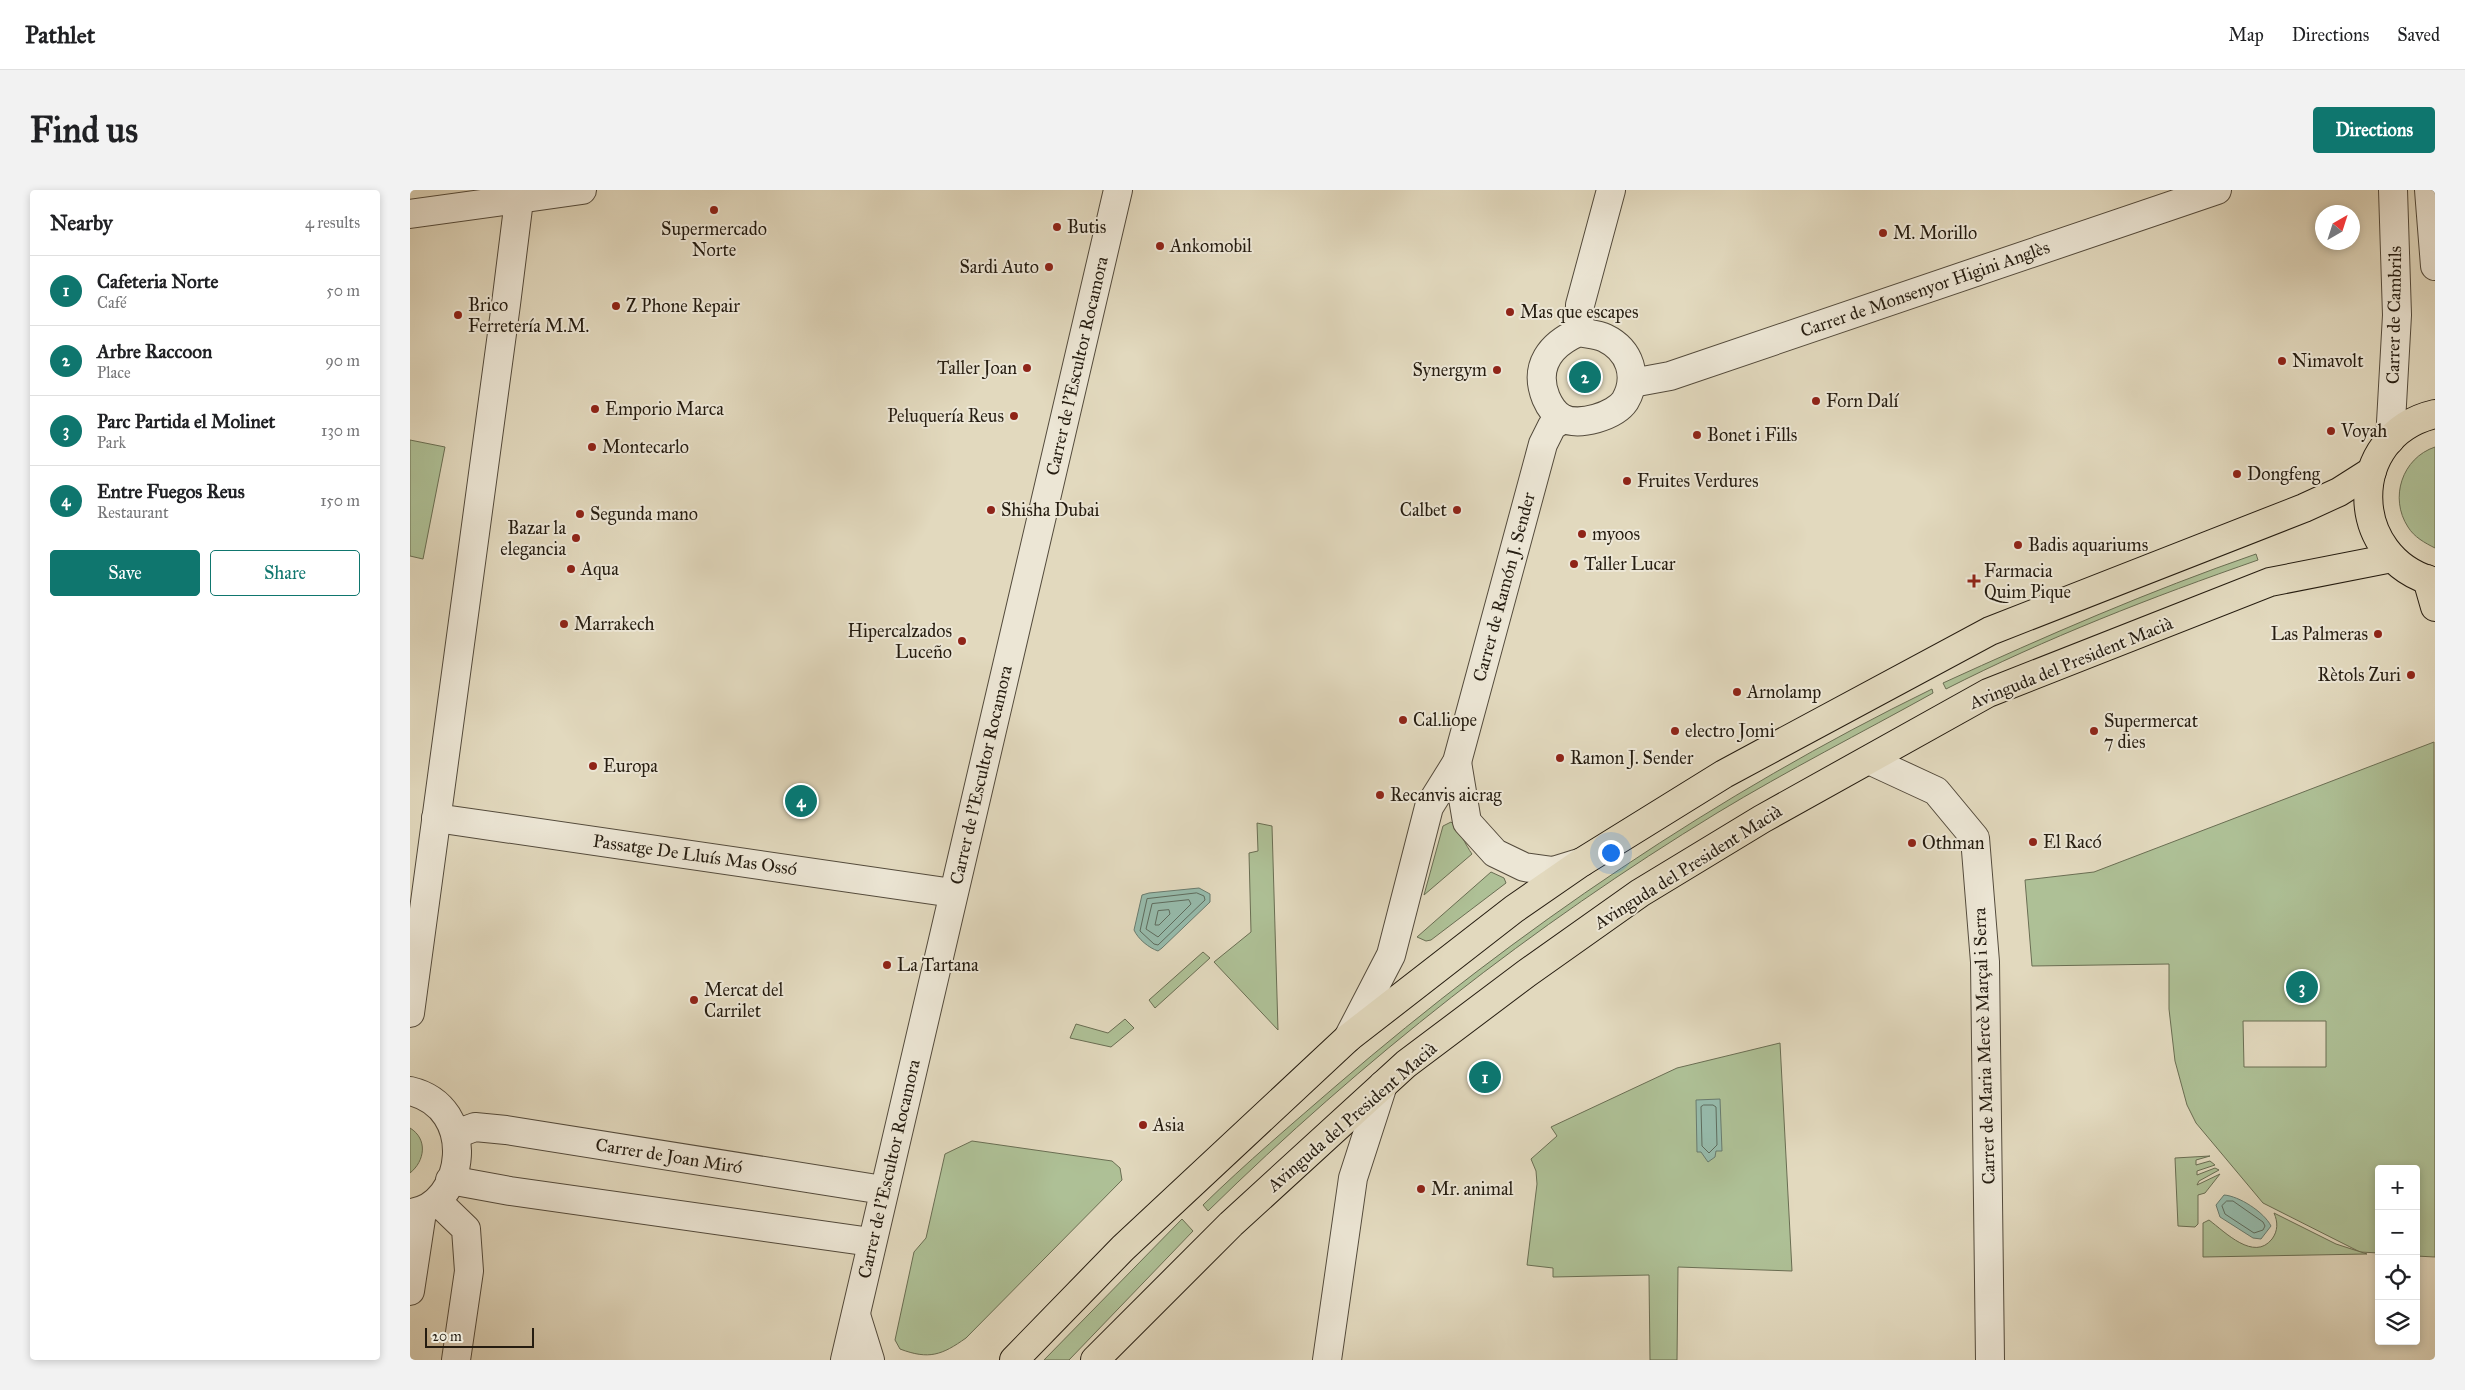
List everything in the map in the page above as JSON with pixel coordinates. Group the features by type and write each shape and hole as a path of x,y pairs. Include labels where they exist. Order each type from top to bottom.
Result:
{"main road":[{"path":"2435,414 2405,426 2390,440 2379,454 2372,471 2368,498 2372,524 2384,548 2392,558 2408,570 2431,580 2435,607"},
{"path":"1014,1360 1122,1248 1348,1038 1514,909 1582,862 1724,774 1990,631 2229,539 2304,508 2340,492 2372,471"},
{"name":"Avinguda del President Macià","path":"1094,1360 1231,1224 1406,1064 1527,973 1640,893 1762,818 1988,693 2270,582 2392,558"}],"street":[{"path":"410,214 518,195 582,190"},
{"name":"Carrer de l'Escultor Rocamora","path":"845,1360 883,1190 1118,190"},
{"path":"1579,332 1580,305 1610,190"},
{"name":"Carrer de Monsenyor Higini Anglès","path":"1632,383 1670,376 2217,190"},
{"name":"Carrer de Cambrils","path":"2390,440 2397,315 2393,190"},
{"path":"2429,190 2435,266"},
{"path":"410,1013 518,195"},
{"path":"1579,332 1605,338 1618,348 1629,359 1632,383 1622,406 1609,414 1596,419 1580,421 1563,419 1550,406 1542,387 1542,372 1548,354 1556,345 1579,332"},
{"name":"Carrer de Ramón J. Sender","path":"1348,1038 1390,955 1429,807 1457,762 1543,444 1552,426 1563,419"},
{"name":"Carrer de Maria Mercè Marçal i Serra","path":"1869,760 1936,791 1975,838 1985,962 1990,1360"},
{"name":"Carrer de Ramón J. Sender","path":"1457,762 1467,822 1495,853 1524,867 1553,870 1582,862"},
{"name":"Passatge De Lluís Mas Ossó","path":"436,818 953,893"},
{"path":"1327,1360 1353,1178 1383,1085"},
{"path":"410,1091 420,1093 436,1103 450,1119 456,1134 458,1155 430,1201 410,1291"},
{"name":"Carrer de Joan Miró","path":"456,1134 475,1128 506,1130 883,1190"},
{"path":"430,1201 510,1191 871,1242"},
{"path":"430,1201 466,1229 469,1271 456,1360"},
{"path":"855,1313 870,1360"}],"shaded area":[{"path":"410,440 445,447 423,559 410,556"},
{"path":"2435,447 2435,548 2410,531 2402,516 2399,492 2402,480 2414,460 2424,452"},
{"path":"2256,554 2258,560 2100,619 1984,670 1946,689 1943,683 2098,615 2176,583"},
{"path":"1932,689 1933,693 1717,813 1582,901 1451,997 1388,1048 1267,1155 1208,1211 1203,1205 1337,1085 1476,972 1548,919 1697,819 1774,773"},
{"path":"2434,742 2435,1257 2420,1256 2420,1165 2375,1165 2375,1253 2360,1252 2263,1203 2196,1123 2187,1105 2175,1061 2169,1009 2169,964 2032,966 2025,880 2094,872","holes":["2243,1021 2326,1021 2326,1067 2244,1067"]},
{"path":"1451,822 1472,854 1424,895 1443,826"},
{"path":"1257,823 1272,826 1278,1030 1214,962 1251,932 1249,853 1258,851"},
{"path":"1491,872 1504,878 1506,883 1431,940 1426,941 1417,937"},
{"path":"1203,952 1210,958 1155,1008 1149,1000"},
{"path":"1125,1019 1134,1028 1111,1047 1070,1038 1076,1024 1108,1033"},
{"path":"1780,1043 1792,1271 1678,1267 1677,1360 1650,1360 1649,1275 1553,1277 1553,1268 1527,1265 1537,1184 1536,1171 1531,1159 1557,1136 1551,1127 1677,1068"},
{"path":"410,1128 420,1138 422,1150 419,1162 410,1173"},
{"path":"972,1141 1112,1161 1120,1168 1122,1180 966,1338 950,1348 935,1354 919,1354 900,1349 895,1340 914,1252 926,1238 945,1154"},
{"path":"2210,1156 2196,1160 2196,1165 2210,1161 2215,1165 2197,1171 2197,1175 2215,1168 2219,1170 2199,1181 2197,1185 2220,1174 2205,1193 2198,1195 2198,1224 2195,1227 2178,1226 2175,1158"},
{"path":"2274,1213 2336,1244 2367,1254 2203,1257 2203,1223 2209,1220 2240,1243 2257,1247 2265,1245 2274,1236 2277,1226"},
{"path":"1182,1219 1193,1231 1069,1360 1044,1360"}],"water":[{"path":"1199,888 1210,894 1210,902 1162,948 1158,951 1155,950 1138,937 1134,930 1142,895"},
{"path":"1720,1099 1722,1151 1716,1151 1715,1157 1708,1162 1701,1152 1697,1152 1696,1100"},
{"path":"2224,1195 2237,1198 2263,1215 2271,1226 2261,1239 2253,1238 2220,1217 2216,1205"}],"place":[{"name":"Supermercado Norte","path":"714,210"},
{"name":"Butis","path":"1057,227"},
{"name":"M. Morillo","path":"1883,233"},
{"name":"Ankomobil","path":"1160,246"},
{"name":"Sardi Auto","path":"1049,267"},
{"name":"Z Phone Repair","path":"616,306"},
{"name":"Mas que escapes","path":"1510,312"},
{"name":"Brico Ferretería M.M.","path":"458,315"},
{"name":"Nimavolt","path":"2282,361"},
{"name":"Taller Joan","path":"1027,368"},
{"name":"Synergym","path":"1497,370"},
{"name":"Arbre Raccoon","path":"1585,377"},
{"name":"Forn Dalí","path":"1816,401"},
{"name":"Emporio Marca","path":"595,409"},
{"name":"Peluquería Reus","path":"1014,416"},
{"name":"Voyah","path":"2331,431"},
{"name":"Bonet i Fills","path":"1697,435"},
{"name":"Montecarlo","path":"592,447"},
{"name":"Dongfeng","path":"2237,474"},
{"name":"Fruites Verdures","path":"1627,481"},
{"name":"Shisha Dubai","path":"991,510"},
{"name":"Calbet","path":"1457,510"},
{"name":"Segunda mano","path":"580,514"},
{"name":"myoos","path":"1582,534"},
{"name":"Bazar la elegancia","path":"576,538"},
{"name":"Badis aquariums","path":"2018,545"},
{"name":"Taller Lucar","path":"1574,564"},
{"name":"Aqua","path":"571,569"},
{"name":"Farmacia Quim Pique","path":"1974,581"},
{"name":"Marrakech","path":"564,624"},
{"name":"Las Palmeras","path":"2378,634"},
{"name":"Hipercalzados Luceño","path":"962,641"},
{"name":"Rètols Zuri","path":"2411,675"},
{"name":"Arnolamp","path":"1737,692"},
{"name":"Cal.liope","path":"1403,720"},
{"name":"electro Jomi","path":"1675,731"},
{"name":"Supermercat 7 dies","path":"2094,731"},
{"name":"Ramon J. Sender","path":"1560,758"},
{"name":"Europa","path":"593,766"},
{"name":"Recanvis aicrag","path":"1380,795"},
{"name":"Entre Fuegos Reus","path":"801,801"},
{"name":"El Racó","path":"2033,842"},
{"name":"Othman","path":"1912,843"},
{"name":"La Tartana","path":"887,965"},
{"name":"Parc Partida el Molinet","path":"2302,987"},
{"name":"Mercat del Carrilet","path":"694,1000"},
{"name":"Cafeteria Norte","path":"1485,1077"},
{"name":"Asia","path":"1143,1125"},
{"name":"Mr. animal","path":"1421,1189"}]}
